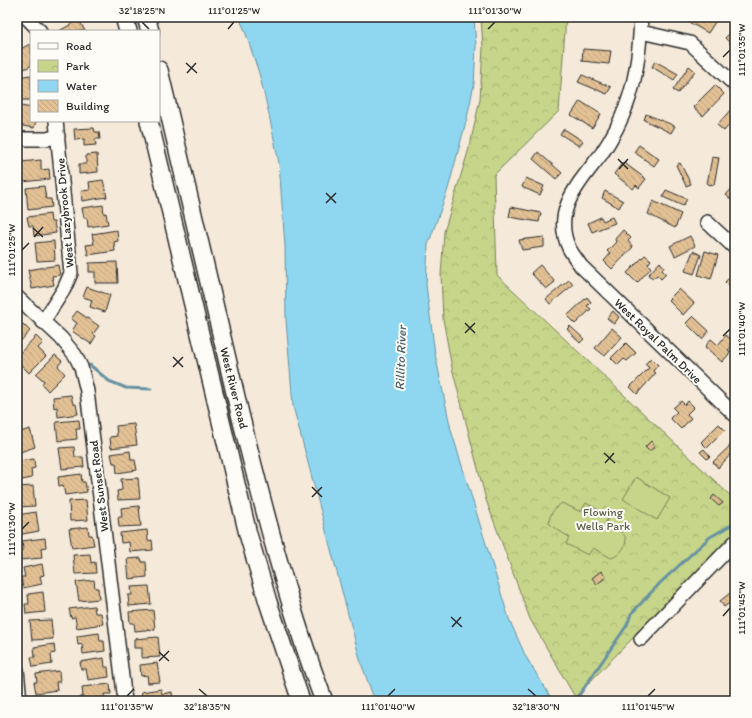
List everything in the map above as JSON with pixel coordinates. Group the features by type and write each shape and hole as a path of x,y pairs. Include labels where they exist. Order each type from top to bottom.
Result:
{"main road":[{"path":"124,17 128,30"},
{"path":"146,17 150,30"},
{"name":"West River Road","path":"160,74 265,514 287,591 324,701"},
{"name":"West River Road","path":"149,122 248,534 268,602 301,701"},
{"path":"179,248 200,244"}],"street":[{"path":"26,17 39,30"},
{"name":"West Royal Palm Drive","path":"642,17 634,78 627,104 614,133 602,152 579,181 566,204 564,229 569,248 581,266 735,415"},
{"path":"641,32 690,43 735,85"},
{"name":"West Lazybrook Drive","path":"43,322 64,289 71,273 56,122"},
{"path":"17,139 47,139 58,136"},
{"path":"707,222 735,248"},
{"name":"West Sunset Road","path":"17,297 61,338 75,355 82,367 87,391 125,701"},
{"path":"641,639 735,542"},
{"path":"17,670 20,701"}],"green space":[{"name":"Flowing Wells Park","path":"481,17 566,17 559,111 494,175 497,275 735,500 735,534 575,697 530,619 486,500 452,368 443,319 441,275 444,232 470,145 480,99 483,47"},
{"path":"636,477 670,498 657,520 623,499"},
{"path":"562,503 581,512 586,503 609,516 605,524 618,530 625,536 626,540 624,548 611,558 593,548 588,555 566,544 569,537 549,523 550,516"}],"water":[{"name":"Rillito River","path":"239,17 474,17 476,47 474,84 467,118 448,189 428,245 426,285 435,354 451,430 509,619 526,657 553,701 375,701 361,663 293,406 286,320 285,246 279,163 259,73"}],"building":[{"path":"689,17 713,17 717,19 708,33 687,21"},
{"path":"79,20 84,30 61,30"},
{"path":"735,28 735,48 725,38"},
{"path":"30,44 30,66 17,72 17,51"},
{"path":"583,49 611,51 609,64 582,61"},
{"path":"655,61 678,74 674,80 652,67"},
{"path":"689,66 695,71 678,93 673,90"},
{"path":"30,75 30,100 21,100 17,85 17,77"},
{"path":"582,75 611,87 607,94 578,82"},
{"path":"715,85 724,94 703,116 693,107"},
{"path":"580,101 601,114 592,128 571,115"},
{"path":"17,105 30,108 30,122 36,122 34,128 17,125"},
{"path":"733,107 735,108 735,118 724,131 717,125"},
{"path":"646,114 675,126 671,133 644,120"},
{"path":"94,128 95,132 99,132 100,139 95,139 96,145 84,146 84,139 75,140 74,129"},
{"path":"564,129 583,141 579,146 560,134"},
{"path":"639,145 659,159 654,166 634,152"},
{"path":"538,152 562,173 556,179 533,159"},
{"path":"97,154 98,172 79,174 79,164 86,164 86,155"},
{"path":"712,157 719,158 714,185 707,184"},
{"path":"41,160 41,170 49,169 50,179 23,182 21,162"},
{"path":"623,162 646,179 639,188 636,185 633,189 614,174"},
{"path":"680,163 691,184 686,186 676,165"},
{"path":"526,178 544,186 540,195 522,187"},
{"path":"103,180 107,197 82,201 81,191 90,190 89,182"},
{"path":"735,185 735,203 726,195"},
{"path":"44,186 46,199 51,199 52,207 28,210 26,188"},
{"path":"666,190 687,199 683,206 663,197"},
{"path":"605,191 623,201 619,208 602,198"},
{"path":"653,201 681,214 675,228 648,214"},
{"path":"103,205 104,214 106,213 108,224 88,227 87,218 84,218 82,208"},
{"path":"511,207 541,213 539,222 509,217"},
{"path":"50,214 51,222 54,222 56,233 34,236 33,226 29,226 27,217"},
{"path":"601,217 603,221 612,217 615,223 592,232 588,223"},
{"path":"117,230 118,241 114,242 115,251 88,255 86,245 94,244 92,234"},
{"path":"623,230 631,238 628,241 633,247 612,269 604,261 610,254 607,251 616,242 615,239"},
{"path":"690,236 695,246 675,256 670,246"},
{"path":"544,237 544,247 522,250 519,240"},
{"path":"54,241 55,260 37,261 35,243"},
{"path":"693,251 701,255 694,274 685,271"},
{"path":"705,251 718,255 711,279 698,275"},
{"path":"645,255 651,260 648,264 651,268 637,283 627,273"},
{"path":"117,262 118,283 95,283 95,272 89,272 89,263"},
{"path":"660,262 664,267 662,270 666,274 661,279 657,275 653,278 648,275"},
{"path":"58,265 60,275 52,276 54,285 32,289 28,270"},
{"path":"540,265 555,282 546,289 531,273"},
{"path":"735,273 735,292 725,282"},
{"path":"569,280 573,285 550,304 546,299"},
{"path":"87,287 110,295 105,312 90,307 92,300 83,297"},
{"path":"679,289 694,303 683,315 668,300"},
{"path":"587,297 591,302 587,306 591,309 575,324 567,316"},
{"path":"77,311 99,326 93,334 96,336 91,344 72,331 77,323 71,319"},
{"path":"613,311 619,317 614,324 607,318"},
{"path":"693,316 709,331 702,339 686,323"},
{"path":"23,324 30,331 17,345 17,328 19,329"},
{"path":"570,326 584,339 580,343 567,329"},
{"path":"612,328 622,337 605,356 595,348"},
{"path":"726,335 735,343 728,350 731,352 722,362 705,347 711,339 718,345"},
{"path":"36,336 43,343 38,348 46,356 29,373 17,361 17,356"},
{"path":"626,343 636,353 627,361 624,359 618,365 611,358"},
{"path":"55,355 62,361 58,366 65,374 48,391 42,384 44,381 36,374"},
{"path":"651,358 658,365 653,371 656,373 637,394 630,387 649,368 645,364"},
{"path":"71,395 73,404 76,404 78,414 58,417 57,407 54,408 53,397"},
{"path":"681,401 685,405 688,401 694,407 687,414 691,418 681,429 670,418 677,412 673,408"},
{"path":"79,420 80,429 76,429 77,439 58,441 56,422"},
{"path":"134,424 137,445 111,448 110,437 117,436 116,426"},
{"path":"719,424 725,430 707,448 701,442"},
{"path":"30,429 35,447 17,453 17,433"},
{"path":"651,441 655,447 649,451 645,447"},
{"path":"735,441 735,450 718,468 713,462"},
{"path":"74,447 75,457 83,457 84,467 62,469 59,448"},
{"path":"704,449 710,456 707,459 700,452"},
{"path":"130,451 131,460 135,460 137,470 117,473 116,463 113,463 111,454"},
{"path":"34,459 35,468 31,469 32,478 17,481 17,461"},
{"path":"81,474 82,482 85,482 87,492 65,495 63,485 59,486 58,477"},
{"path":"138,478 140,499 118,500 117,491 122,490 121,479"},
{"path":"33,486 35,506 17,507 17,487"},
{"path":"714,495 723,503 719,506 711,499"},
{"path":"86,500 88,520 70,521 69,501"},
{"path":"139,506 141,526 119,527 118,517 122,517 121,508"},
{"path":"36,512 39,531 17,535 17,523 19,523 17,515"},
{"path":"88,527 89,535 92,535 94,545 72,548 69,529"},
{"path":"147,530 148,541 152,540 153,550 130,552 129,542 121,543 120,533"},
{"path":"45,538 46,547 41,548 42,558 20,560 19,550 23,550 22,541"},
{"path":"90,554 91,563 95,562 96,573 75,574 73,555"},
{"path":"141,558 142,562 146,562 147,577 129,579 127,559"},
{"path":"42,564 44,575 40,576 42,584 23,588 21,577 25,577 23,568"},
{"path":"601,571 606,577 597,584 592,578"},
{"path":"94,580 95,588 98,588 99,599 79,601 76,582"},
{"path":"149,586 151,604 129,606 128,595 132,595 131,587"},
{"path":"735,589 735,599 724,607 720,601"},
{"path":"43,592 45,612 26,614 25,604 29,604 28,594"},
{"path":"94,606 95,613 101,613 103,624 77,628 75,617 71,618 69,609"},
{"path":"153,610 155,629 135,631 134,623 130,623 129,612"},
{"path":"735,610 735,620 730,614"},
{"path":"51,620 53,639 32,640 30,621"},
{"path":"99,633 100,641 104,641 105,651 83,654 82,644 78,645 77,636"},
{"path":"158,637 160,657 142,658 142,648 134,648 134,639"},
{"path":"54,644 55,653 51,654 52,664 33,667 31,657 35,657 34,647"},
{"path":"104,658 105,667 108,667 109,677 88,680 86,669 81,669 80,662"},
{"path":"157,663 160,682 148,683 147,675 141,676 140,665"},
{"path":"59,671 60,682 56,682 57,690 36,693 34,682 37,682 36,674"},
{"path":"110,684 111,694 104,694 105,701 81,701 80,697 83,697 82,687"},
{"path":"161,689 162,694 172,692 173,701 143,701 141,692"}],"waterway":[{"path":"90,365 109,381 126,388 151,389"},
{"path":"573,701 578,697 627,625 631,614 660,583 710,537 735,523"}]}
